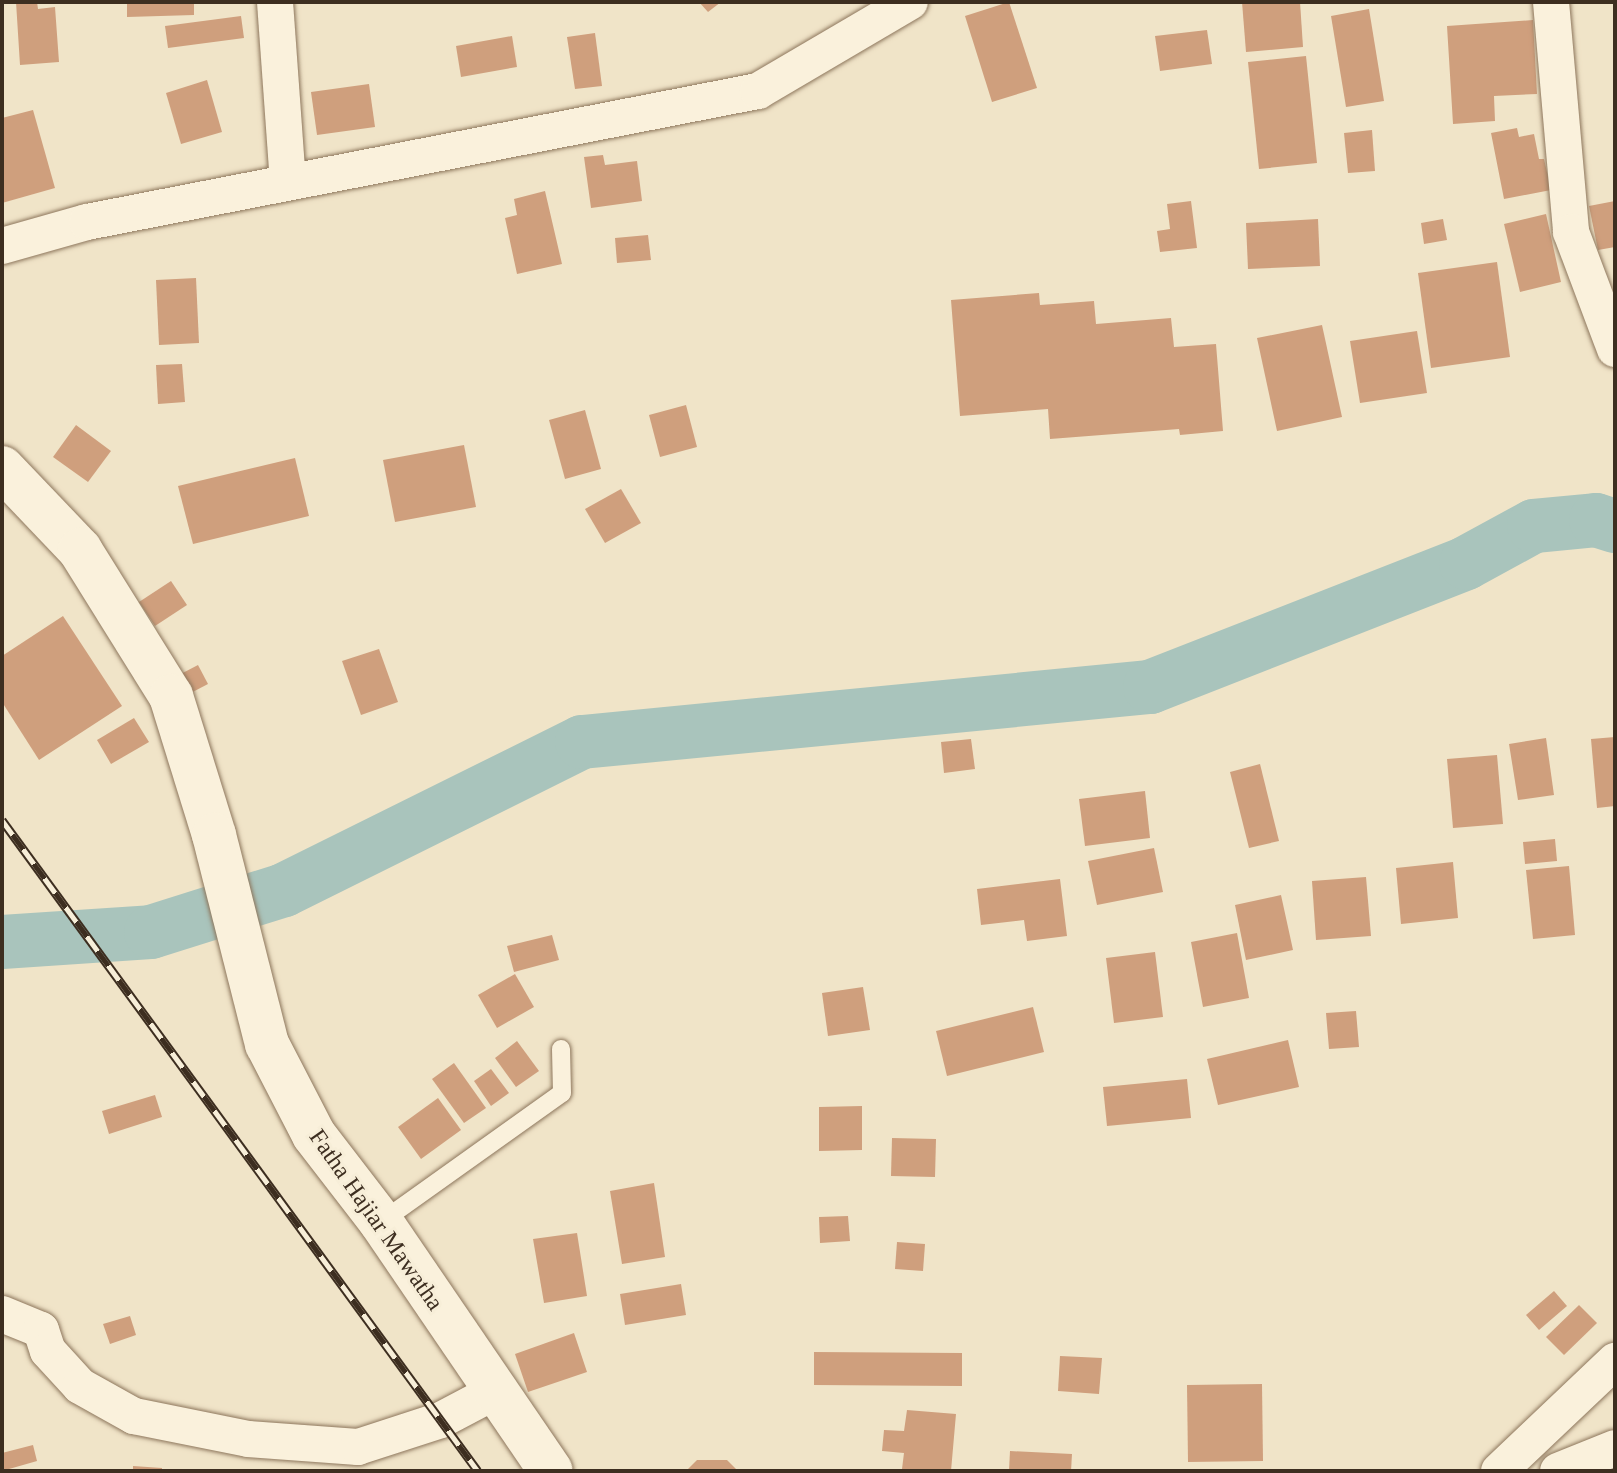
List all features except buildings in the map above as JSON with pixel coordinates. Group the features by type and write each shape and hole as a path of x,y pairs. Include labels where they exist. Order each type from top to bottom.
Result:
{"street":[{"path":"275,2 288,182"},
{"path":"2,246 87,222 758,91 910,2"},
{"path":"1551,2 1571,232 1615,349"},
{"name":"Fatha Hajiar Mawatha","path":"2,468 80,550 171,696 214,835 267,1044 314,1135 381,1222 494,1392 551,1471"},
{"path":"2,1314 41,1330 48,1351 80,1386 134,1416 248,1439 358,1447 441,1420 494,1392"},
{"path":"1499,1471 1615,1361"},
{"path":"1558,1471 1615,1448"}],"lane":[{"path":"381,1222 562,1093 561,1049"}],"waterway":[{"path":"2,942 151,932 284,890 582,742 1150,687 1466,563 1534,526 1596,520 1615,526"}],"railway":[{"path":"2,820 478,1471"}]}
